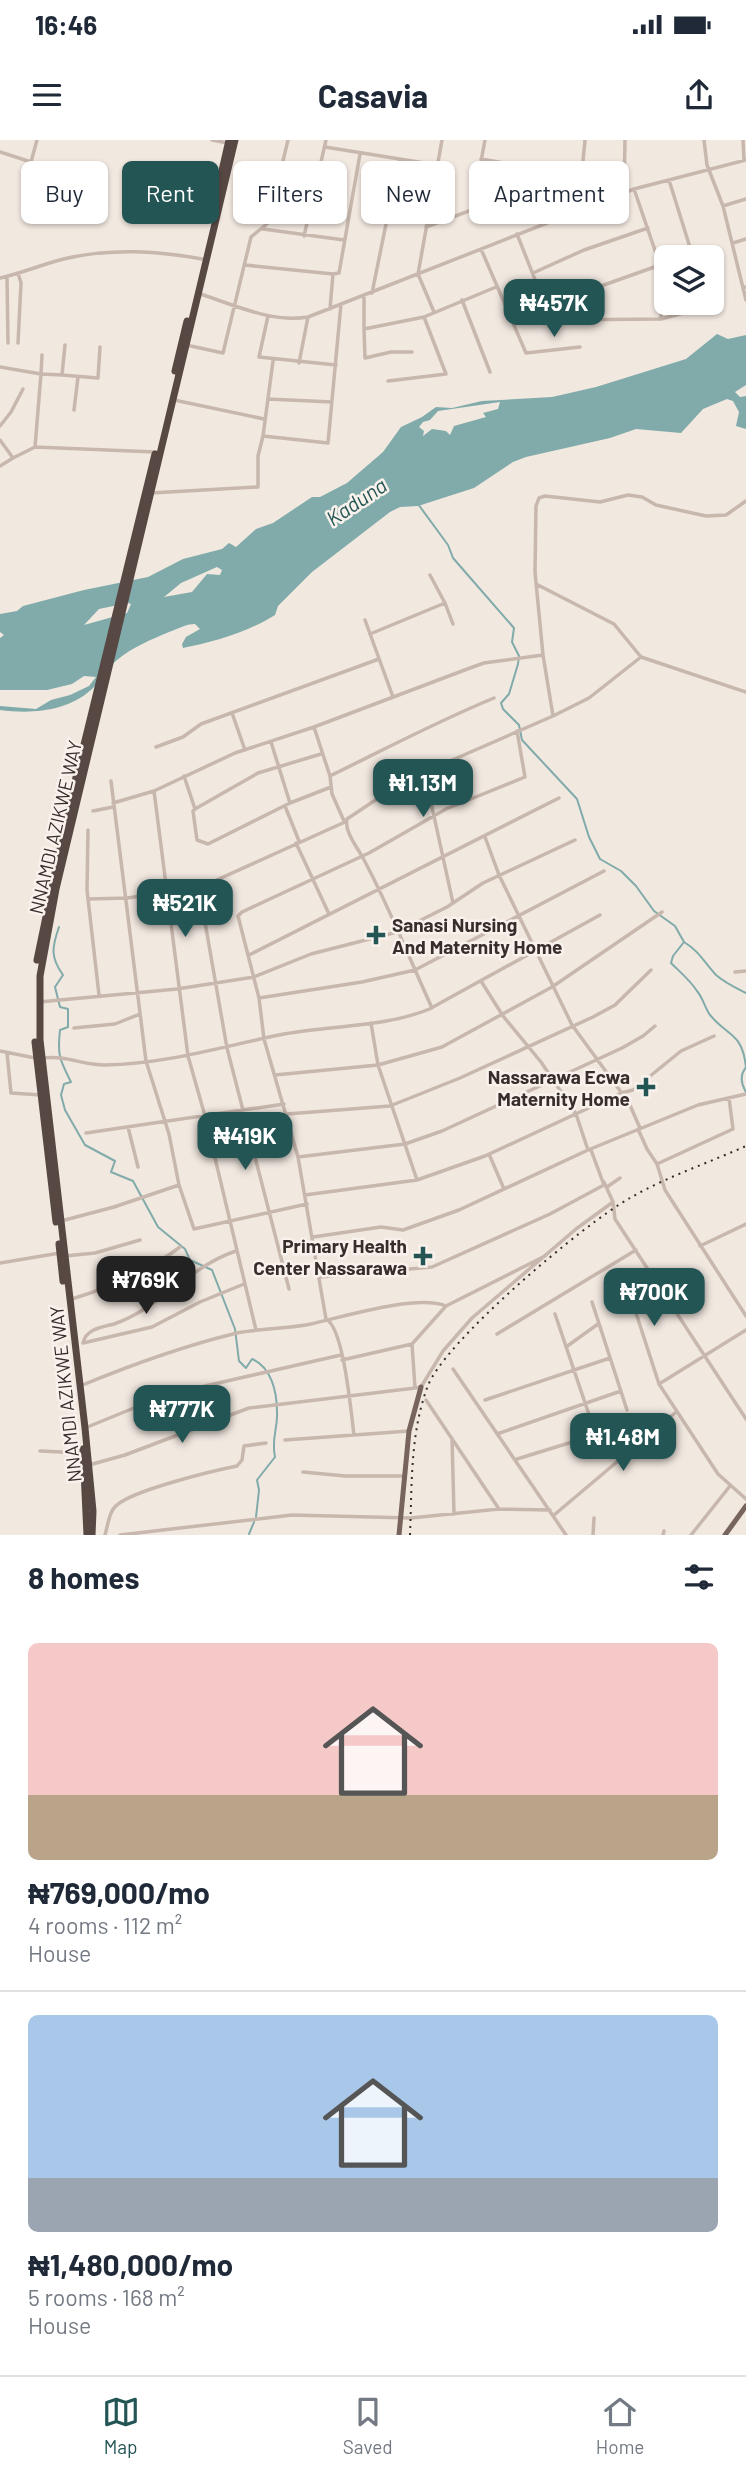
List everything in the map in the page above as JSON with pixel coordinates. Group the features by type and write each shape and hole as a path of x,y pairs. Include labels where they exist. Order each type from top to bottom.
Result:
{"highway":[{"name":"NNAMDI AZIKWE WAY","path":"90,1535 62,1254 41,1095 38,1002 47,928 230,141"},
{"name":"NNAMDI AZIKWE WAY","path":"132,563 187,345 230,141"},
{"name":"NNAMDI AZIKWE WAY","path":"90,1535 89,1465 80,1386 79,1344 62,1254 61,1221 34,1004 39,946 69,806 102,689"}],"main road":[{"path":"399,1535 403,1476 418,1388"},
{"path":"725,1535 746,1506"}],"street":[{"path":"0,152 31,162 37,140"},
{"path":"212,140 230,141"},
{"path":"187,345 223,353 251,237 268,223 288,140"},
{"path":"304,236 327,140"},
{"path":"439,161 442,140"},
{"path":"485,140 481,159 493,161"},
{"path":"578,140 585,141 582,161"},
{"path":"625,140 625,161"},
{"path":"704,140 709,170 723,206 745,287 746,300"},
{"path":"629,191 745,160 743,140"},
{"path":"325,147 407,161"},
{"path":"245,265 339,273 360,154"},
{"path":"373,293 399,160"},
{"path":"669,180 690,245"},
{"path":"634,189 654,246"},
{"path":"723,206 746,199"},
{"path":"426,227 469,211"},
{"path":"427,224 418,274 434,312"},
{"path":"198,293 268,316 291,320 308,317 543,224"},
{"path":"533,273 584,250 648,228"},
{"path":"263,229 345,240"},
{"path":"517,234 551,320 661,319 676,315"},
{"path":"733,243 746,239"},
{"path":"481,249 526,353 580,347"},
{"path":"0,278 92,254 166,252 202,259"},
{"path":"545,306 654,267"},
{"path":"18,343 21,283 19,274"},
{"path":"330,309 333,274"},
{"path":"6,277 8,343"},
{"path":"364,329 424,317 496,286"},
{"path":"364,297 365,358 391,352 412,352"},
{"path":"462,300 490,372"},
{"path":"263,436 328,443 341,304"},
{"path":"661,315 661,319"},
{"path":"268,316 259,357 273,361 336,365"},
{"path":"299,363 308,317"},
{"path":"388,381 446,374 424,317"},
{"path":"62,375 65,345"},
{"path":"0,367 98,379 100,347"},
{"path":"35,447 42,355"},
{"path":"151,493 258,487 258,456 273,361"},
{"path":"74,410 78,377"},
{"path":"0,426 23,389"},
{"path":"268,399 332,401"},
{"path":"173,400 264,419"},
{"path":"0,440 13,458"},
{"path":"0,466 35,447 156,452"},
{"path":"553,716 543,655 536,584 538,498 542,496 600,502 628,495 642,497 656,505 706,516 726,515 746,501"},
{"path":"430,575 453,624"},
{"path":"536,584 614,624 641,657 673,665 746,692"},
{"path":"370,634 445,603"},
{"path":"365,620 393,697"},
{"path":"93,811 154,791 245,750 484,663 543,655"},
{"path":"88,899 127,898 199,888 242,871 345,821 380,797 425,774 553,716 608,685 641,657"},
{"path":"156,747 183,737 201,724 379,659"},
{"path":"330,776 413,736 430,724 494,698"},
{"path":"232,713 245,750"},
{"path":"314,727 331,787 345,821 380,891 432,1008"},
{"path":"354,1435 342,1358 334,1327 326,1319 298,1157 264,1039 259,998 238,919 239,914 369,853 435,815 525,777 517,731"},
{"path":"271,742 290,803"},
{"path":"195,809 258,772 321,754"},
{"path":"425,774 453,903"},
{"path":"184,776 195,809 193,811 197,840 206,845 290,803 331,787"},
{"path":"111,781 146,1061 165,1121 179,1185 194,1229 307,1204"},
{"path":"154,791 168,892 177,989 188,1056 256,1330"},
{"path":"248,956 559,798"},
{"path":"285,806 297,842 330,914"},
{"path":"88,830 88,899 99,995"},
{"path":"485,837 499,875 572,1025 629,1103 657,1164 665,1190 746,1317"},
{"path":"38,1002 177,989 254,977 311,954 397,932 499,875 575,840"},
{"path":"259,998 362,982 415,970 604,871"},
{"path":"199,888 227,1048 267,1213 289,1289"},
{"path":"275,1075 377,1065 442,1047 552,987 662,912"},
{"path":"0,1051 39,1058 60,1056 87,1063 146,1061 188,1056 264,1039 416,1014 481,982 600,915"},
{"path":"287,1114 390,1106 460,1078 615,1005 651,970"},
{"path":"736,972 746,971"},
{"path":"481,982 576,1114 613,1202 615,1219 746,1419"},
{"path":"74,1028 115,1024 140,1014"},
{"path":"371,1023 377,1065 416,1180"},
{"path":"298,1157 405,1143 442,1131 597,1060 643,1036 654,1026"},
{"path":"305,1195 416,1180 489,1154 621,1093 634,1090 681,1051 714,1036"},
{"path":"6,1054 11,1093 41,1095"},
{"path":"313,1237 381,1227 402,1230 459,1210 589,1150 698,1105 745,1095"},
{"path":"657,1164 733,1129 729,1098"},
{"path":"86,1133 284,1104"},
{"path":"128,1127 138,1167"},
{"path":"489,1154 504,1189"},
{"path":"320,1277 432,1267 550,1214 620,1178"},
{"path":"61,1221 179,1185"},
{"path":"89,1465 125,1455 233,1413 418,1388 443,1351 472,1318 613,1202"},
{"path":"700,1246 746,1224"},
{"path":"0,1263 62,1254 95,1253 140,1240"},
{"path":"70,1300 99,1291 149,1268 180,1247"},
{"path":"497,1334 636,1250"},
{"path":"79,1344 91,1331 144,1311 203,1266 236,1251"},
{"path":"85,1428 150,1401 268,1371 412,1344 446,1306 545,1256"},
{"path":"625,1279 659,1384 712,1465 730,1486 746,1499"},
{"path":"79,1344 152,1327 244,1284"},
{"path":"80,1386 163,1354 233,1334 309,1325 326,1319 433,1301 446,1306"},
{"path":"592,1302 627,1410"},
{"path":"555,1314 601,1450"},
{"path":"566,1347 599,1324"},
{"path":"659,1384 746,1331"},
{"path":"412,1344 418,1388"},
{"path":"485,1400 610,1358"},
{"path":"453,1369 517,1459 566,1535"},
{"path":"497,1434 621,1391"},
{"path":"426,1400 499,1510"},
{"path":"120,1535 292,1515 400,1518 499,1510 552,1513 676,1412"},
{"path":"285,1440 409,1431"},
{"path":"517,1459 596,1435"},
{"path":"452,1436 454,1514"},
{"path":"105,1535 111,1512 126,1499 187,1478 237,1466 242,1460 244,1446 266,1443"},
{"path":"40,1451 83,1453"},
{"path":"303,1472 345,1476 403,1476"},
{"path":"691,1535 730,1486"},
{"path":"593,1535 594,1518"}],"water":[{"name":"Kaduna","path":"717,334 728,339 746,335 746,385 735,392 740,397 746,396 746,429 736,426 739,412 733,401 727,399 703,409 681,433 636,429 610,438 526,457 513,462 474,488 390,512 312,572 278,606 275,615 254,626 183,648 186,637 200,629 195,624 185,626 149,641 123,656 92,689 71,703 48,710 0,710 0,706 36,709 51,700 89,686 96,677 84,676 72,684 47,690 0,690 0,638 4,635 0,632 0,614 84,590 148,577 183,559 222,549 229,543 236,547 256,529 273,523 312,497 320,497 347,483 383,452 401,427 436,407 452,408 482,401 552,397 596,387 686,359","holes":["500,402 498,409 483,413 486,417 454,426 450,435 446,431 432,429 423,436 424,431 419,427 438,411","217,567 222,570 220,575 207,574 192,592 164,597 181,583","128,603 131,604 127,613 84,625 99,609"]}],"waterway":[{"path":"418,504 448,545 453,558 514,628 512,642 519,656 518,664 509,694 501,703 503,709 519,725 522,740 577,799 589,837 600,859 621,871 654,911 675,926 684,942 671,963 694,987 710,1015 738,1041 746,1067 742,1074 746,1092"},
{"path":"59,927 54,952 56,963 63,975 55,987 60,1007 68,1009 68,1027 60,1030 59,1052 71,1082 64,1084 61,1095 65,1110 85,1145 115,1161 111,1172 133,1181 158,1227 185,1249 190,1260 212,1270 235,1329 239,1361 246,1368 252,1359 259,1363 272,1381 277,1404 275,1457 257,1480 259,1490 256,1517"},
{"path":"684,942 698,953 719,978 746,993"},
{"path":"249,1534 254,1522"}],"railway":[{"path":"410,1535 413,1461 421,1406 438,1368 459,1343 517,1286 609,1211 658,1183 746,1146"}],"place":[{"name":"Sanasi Nursing And Maternity Home","path":"376,935"},
{"name":"Nassarawa Ecwa Maternity Home","path":"646,1087"},
{"name":"Primary Health Center Nassarawa","path":"423,1256"}]}
